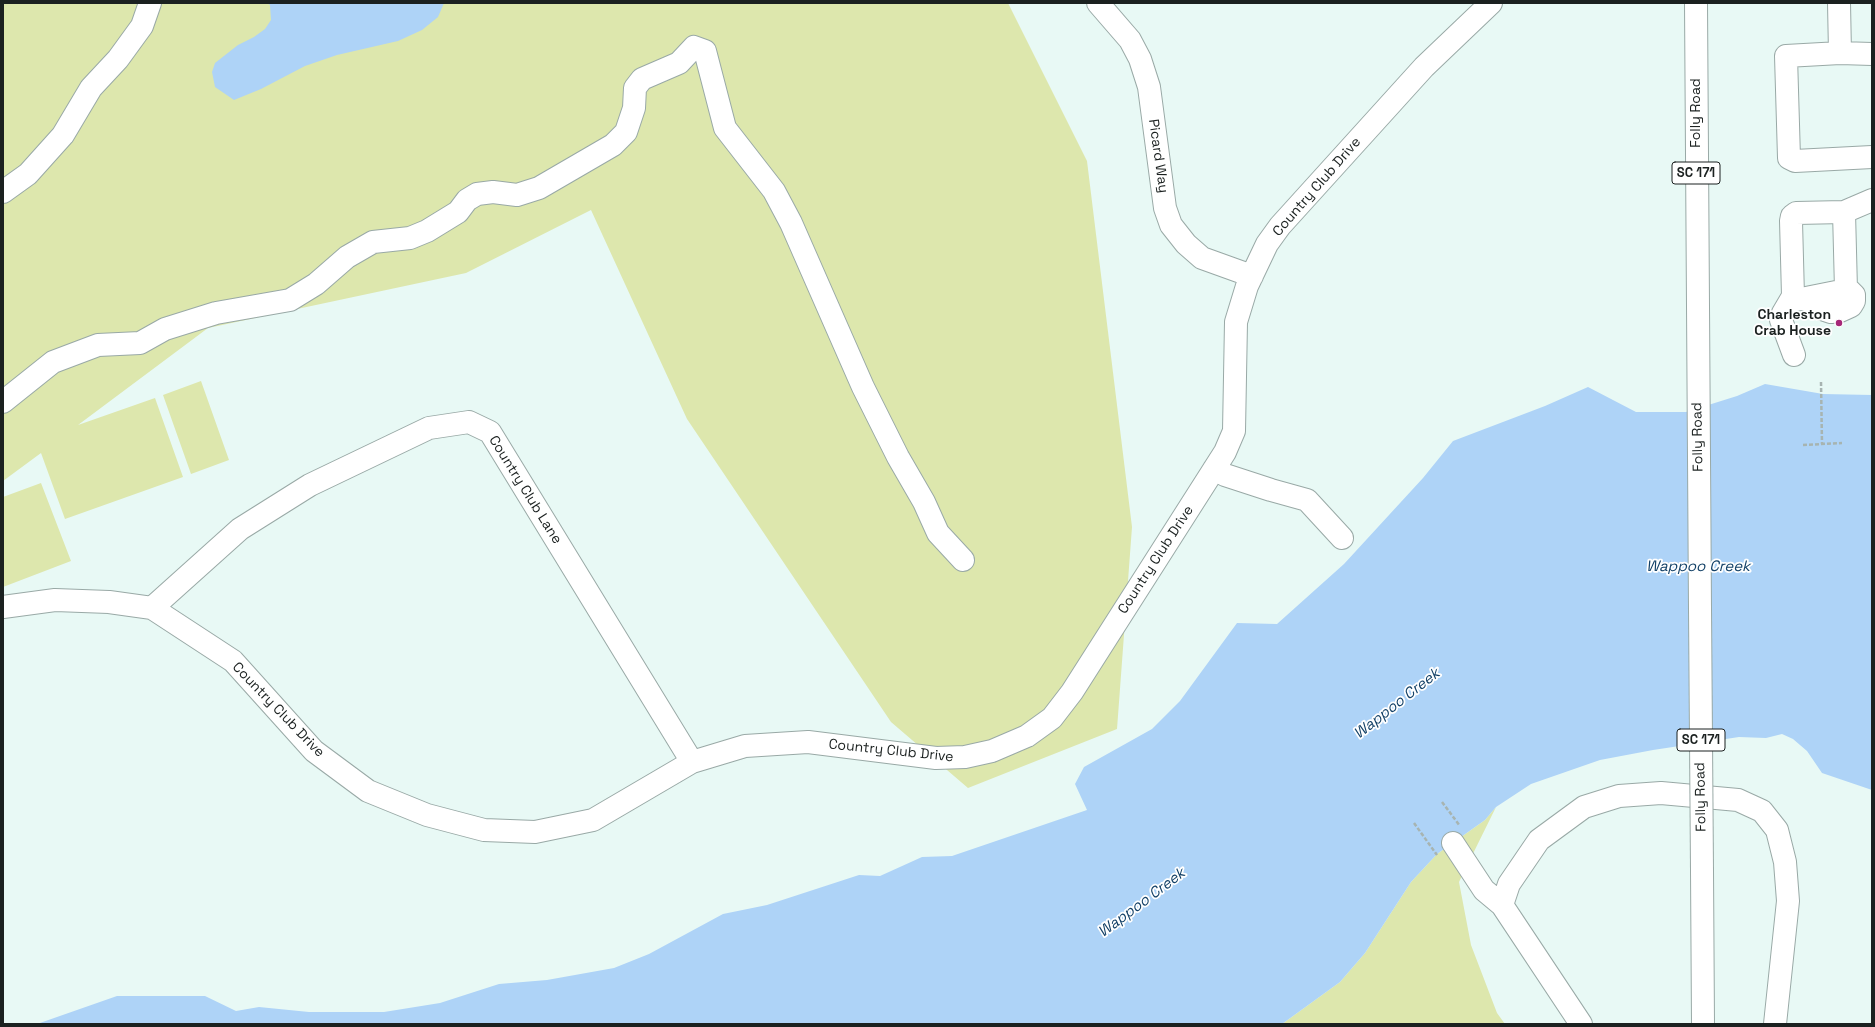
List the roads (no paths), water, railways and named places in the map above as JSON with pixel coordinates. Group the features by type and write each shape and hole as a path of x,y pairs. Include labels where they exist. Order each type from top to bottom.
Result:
{"street":[{"path":"3,192 28,174 63,135 91,88 118,59 142,26 150,3"},
{"name":"Picard Way","path":"1098,3 1130,40 1140,59 1149,87 1165,208 1171,225 1186,244 1202,258 1252,276"},
{"name":"Country Club Drive","path":"3,607 55,600 109,602 152,608 233,661 314,751 368,791 427,815 484,830 535,832 593,820 692,762 745,746 808,742 936,758 965,757 992,751 1027,736 1052,718 1072,692 1225,452 1234,431 1236,322 1246,286 1267,244 1280,226 1424,67 1490,3"},
{"name":"Folly Road","path":"1696,3 1702,1024"},
{"path":"1839,3 1840,54"},
{"path":"3,402 53,362 98,345 140,343 165,329 216,313 290,300 316,284 347,257 373,242 410,238 427,231 458,212 467,200 477,194 493,192 517,195 540,188 613,145 626,132 634,108 635,88 642,78 679,63 694,47 705,51 726,128 774,191 791,223 863,387 898,457 924,502 938,533 963,560"},
{"path":"1872,54 1786,56 1788,158 1795,161 1872,157"},
{"path":"1799,297 1791,221 1792,216 1796,213 1844,212 1872,200"},
{"path":"1794,355 1781,320 1783,313 1799,297 1846,290 1844,212"},
{"name":"Country Club Lane","path":"152,608 240,529 310,485 429,428 469,422 490,432 692,762"},
{"path":"1214,470 1271,490 1307,500 1342,538"},
{"path":"1502,905 1509,884 1539,840 1584,807 1618,796 1662,793 1738,800 1762,811 1776,830 1785,862 1788,901 1775,1024"},
{"path":"1453,844 1484,890 1502,905 1581,1024"}],"water":[{"path":"267,3 444,3 438,17 422,30 398,41 337,55 305,66 261,89 234,100 215,87 212,72 215,63 238,45 254,37 265,29 271,20 270,5"},
{"name":"Wappoo Creek","path":"1765,384 1823,394 1872,395 1872,790 1822,773 1807,751 1793,739 1782,734 1766,738 1739,737 1653,750 1600,760 1531,784 1496,807 1485,820 1437,854 1411,882 1365,953 1340,982 1282,1024 37,1024 117,996 205,996 236,1011 259,1007 309,1012 384,1012 440,1003 499,984 547,980 614,968 649,954 723,914 767,905 859,875 880,876 922,857 952,856 1087,810 1075,784 1084,767 1152,729 1180,701 1237,623 1277,624 1344,564 1423,478 1453,441 1545,406 1588,387 1636,412 1686,412 1737,396"}],"place":[{"name":"Charleston Crab House","path":"1839,323"}]}
